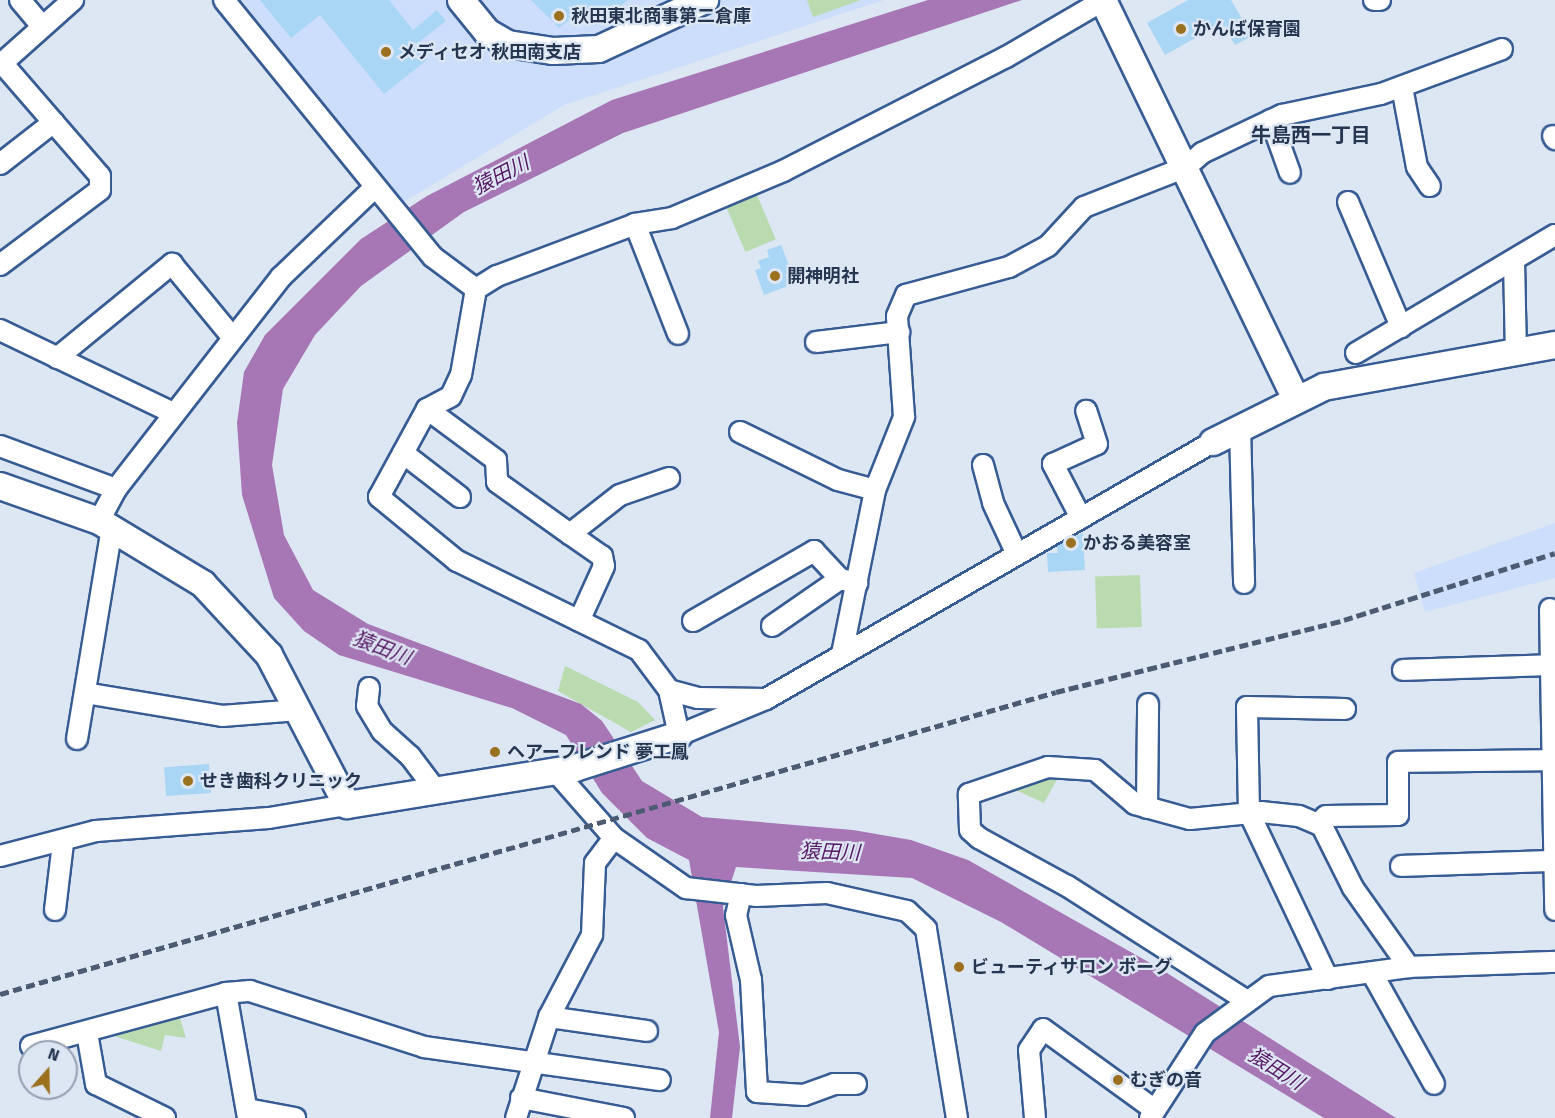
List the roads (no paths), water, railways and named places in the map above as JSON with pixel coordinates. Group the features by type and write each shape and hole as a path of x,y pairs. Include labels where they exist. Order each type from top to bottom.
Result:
{"street":[{"path":"20,0 42,26"},
{"path":"0,265 100,190 100,176 1,64 73,0"},
{"path":"224,0 374,188 433,257 476,290"},
{"path":"461,0 487,32 508,44 553,51 599,49 705,0"},
{"path":"679,735 669,690 639,650 435,547 379,497 427,409 451,396 461,375 476,290 497,276 635,224 672,218 783,171 1103,0 1186,167 1295,397"},
{"path":"1374,0 1380,0"},
{"path":"842,654 849,581 875,490 904,417 898,332 906,295 1009,267 1048,246 1084,207 1186,167 1202,153 1271,120 1402,87 1502,49"},
{"path":"1402,87 1417,167 1430,186"},
{"path":"1271,120 1290,173"},
{"path":"0,164 54,122"},
{"path":"77,739 106,525 116,489 173,413 282,277 374,188"},
{"path":"1348,202 1401,327"},
{"path":"635,224 678,334"},
{"path":"1356,353 1555,236"},
{"path":"1514,260 1516,352"},
{"path":"57,358 172,264 233,338"},
{"path":"0,330 173,413"},
{"path":"816,342 898,332"},
{"path":"0,856 63,843 96,831 269,818 347,805 438,794 566,770 644,748 766,699 1016,552 1295,397 1555,345"},
{"path":"427,409 496,460 496,482 602,556 604,566 579,621"},
{"path":"1080,518 1053,464 1096,444 1086,411"},
{"path":"1240,426 1244,583"},
{"path":"740,432 838,480 875,490"},
{"path":"0,446 116,489"},
{"path":"403,453 460,497"},
{"path":"983,465 993,503 1016,552"},
{"path":"570,534 620,495 669,478"},
{"path":"0,486 106,525 203,585 268,655 347,805"},
{"path":"693,621 814,551 849,581"},
{"path":"772,626 849,581"},
{"path":"1550,609 1553,665 1555,910"},
{"path":"1403,670 1553,665"},
{"path":"369,688 368,706 382,731 438,794"},
{"path":"669,690 698,698 766,699"},
{"path":"85,693 222,716 299,710"},
{"path":"1147,808 1148,704"},
{"path":"1328,979 1249,813 1247,707 1345,709"},
{"path":"1318,824 1326,816 1398,815 1398,762 1554,760"},
{"path":"1239,1003 1067,886 979,838 970,830 969,794 1048,767 1095,770 1135,804 1190,819 1249,813 1299,816 1318,824 1353,888 1409,967"},
{"path":"566,770 614,838 686,888 738,894 827,893 873,901 907,911 926,929 957,1118"},
{"path":"516,1118 549,1017 592,935 595,863 614,838"},
{"path":"55,910 63,843"},
{"path":"1401,866 1555,861"},
{"path":"738,894 736,915 751,980 757,1092 804,1095 834,1084 856,1084"},
{"path":"1035,1118 1029,1050 1043,1029 1152,1114 1188,1057 1239,1003 1269,986 1409,967 1555,962"},
{"path":"1372,973 1434,1084"},
{"path":"57,1040 226,993 250,991 424,1047 660,1080"},
{"path":"226,993 248,1113 295,1118"},
{"path":"549,1017 647,1031"},
{"path":"87,1033 96,1084 165,1118"},
{"path":"521,1098 624,1118"}],"water":[{"name":"猿田川","path":"928,0 1022,0 623,133 464,212 361,286 315,335 283,389 272,465 284,535 313,590 368,624 581,704 602,721 642,781 702,817 853,830 911,840 968,860 1159,968 1396,1118 1324,1118 1001,922 912,878 736,867 723,907 740,1047 732,1118 710,1118 719,1032 689,860 647,838 602,793 566,735 512,708 339,655 304,631 274,598 242,495 237,423 244,372 265,335 361,239 427,196 612,100"}],"railway":[{"path":"0,994 1056,692 1344,620 1555,553"}],"place":[{"name":"秋田東北商事第二倉庫","path":"559,16"},
{"name":"かんば保育園","path":"1181,29"},
{"name":"メディセオ 秋田南支店","path":"386,52"},
{"name":"開神明社","path":"775,276"},
{"name":"かおる美容室","path":"1071,543"},
{"name":"ヘアーフレンド 夢工鳳","path":"495,752"},
{"name":"せき歯科クリニック","path":"188,781"},
{"name":"ビューティサロン ボーグ","path":"959,967"},
{"name":"むぎの音","path":"1118,1080"}],"district":[{"name":"牛島西一丁目","path":"1311,135"}]}
